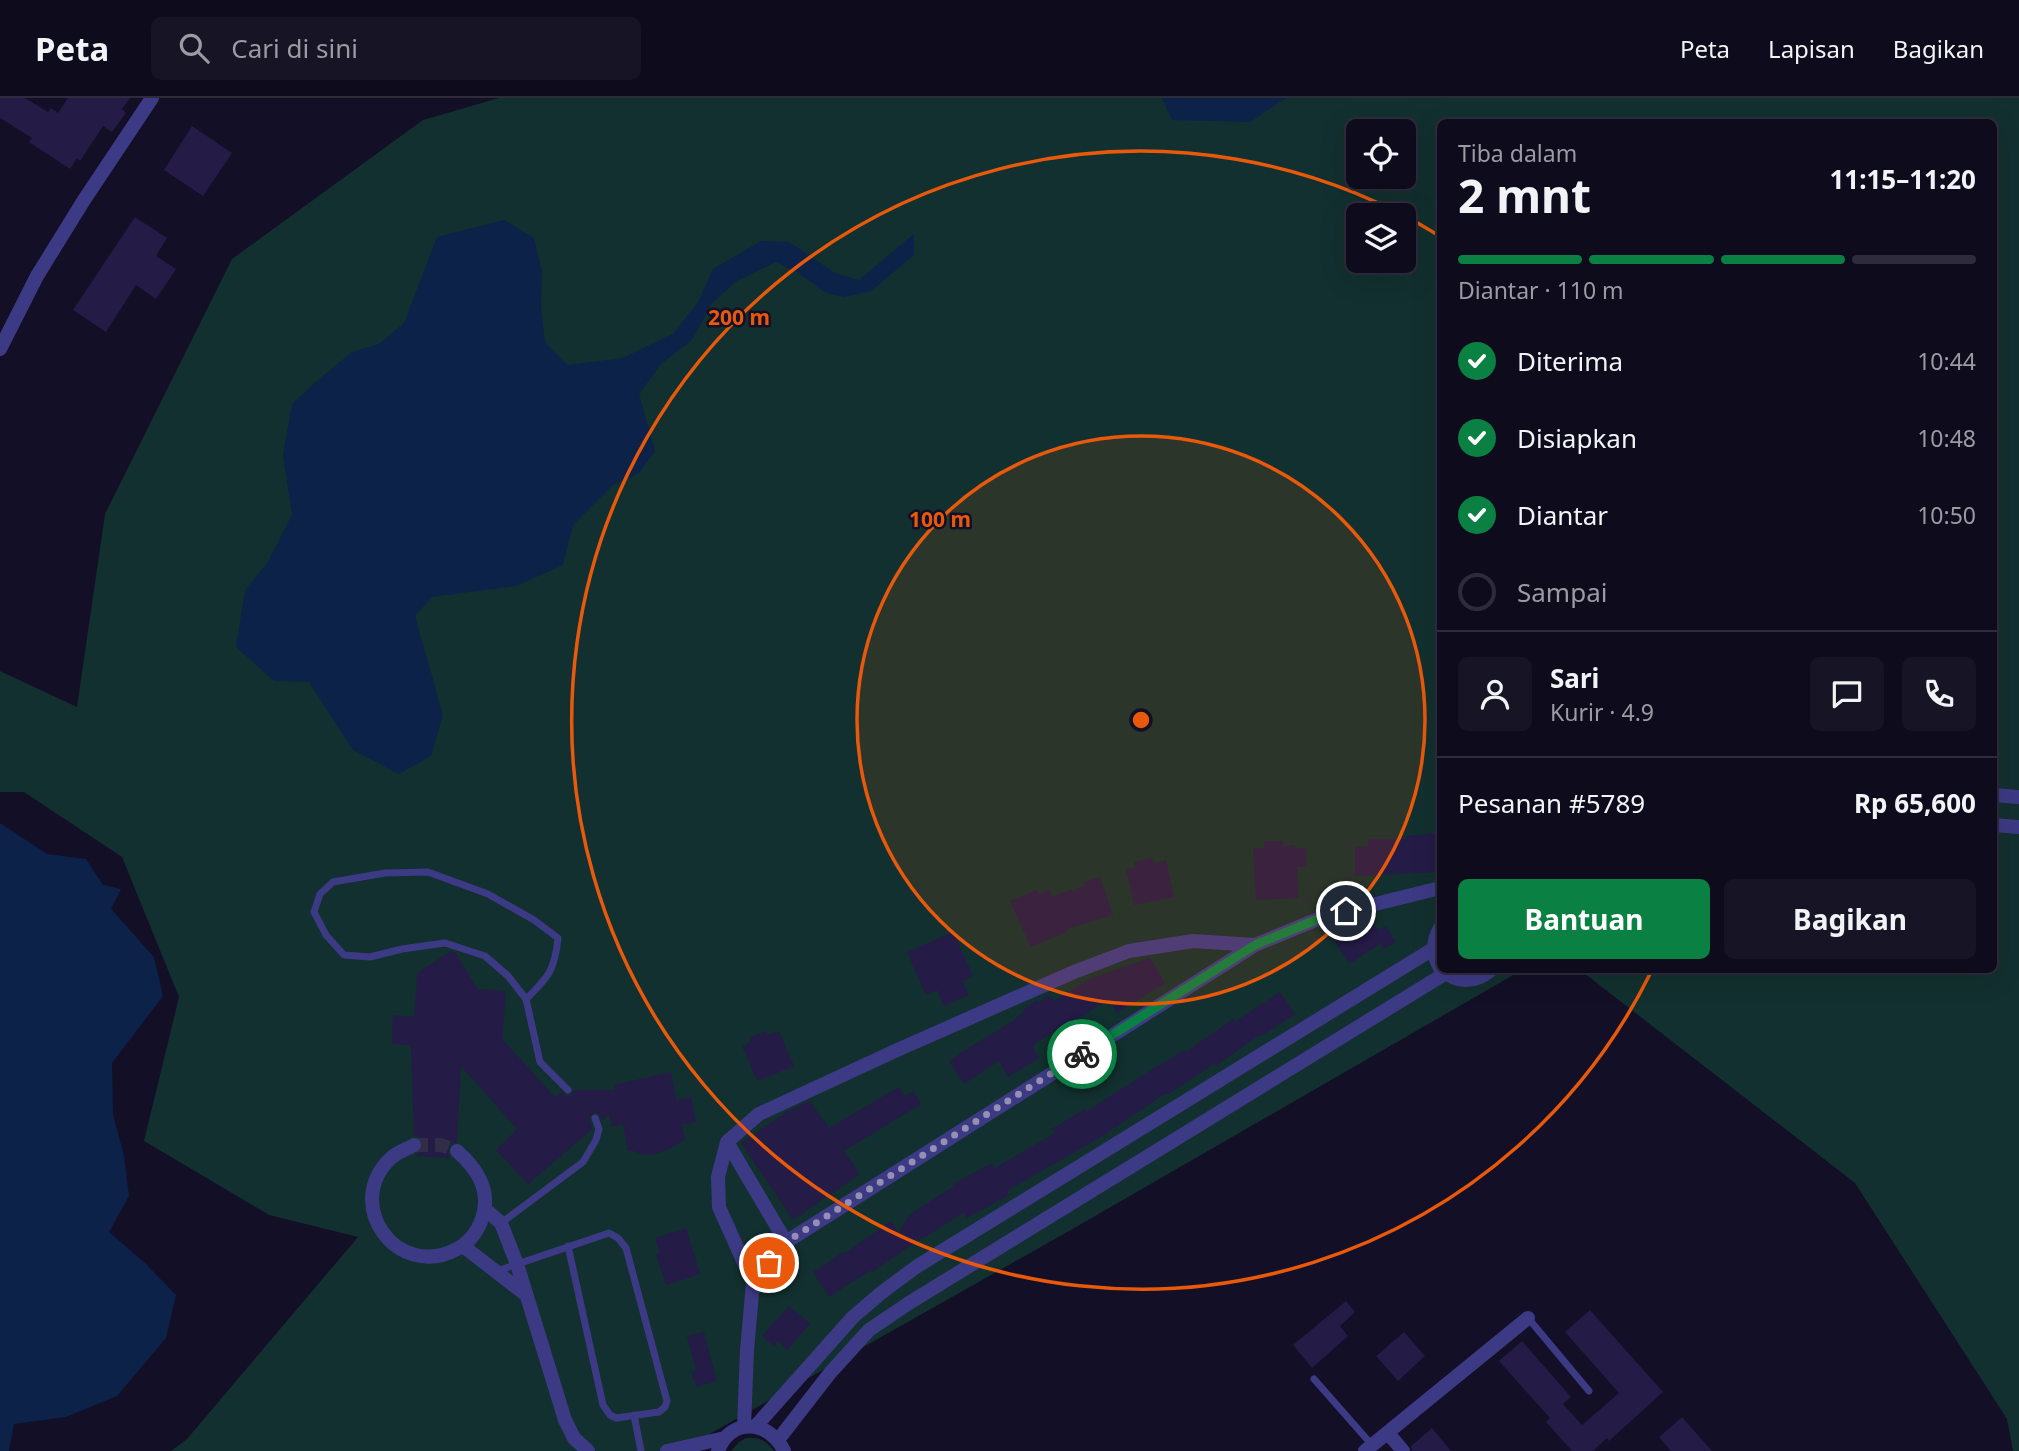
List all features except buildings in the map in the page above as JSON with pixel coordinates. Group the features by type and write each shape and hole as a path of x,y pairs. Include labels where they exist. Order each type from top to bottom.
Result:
{"street":[{"path":"0,348 37,276 152,98"},
{"path":"1997,795 2019,797"},
{"path":"1997,825 2019,827"},
{"path":"753,1283 786,1242 1255,945 1323,917 1437,889"},
{"path":"1437,934 1433,949 1437,961"},
{"path":"749,1427 747,1350 753,1283 719,1207 718,1177 727,1142 759,1114 918,1040 1129,951 1193,942 1255,945"},
{"path":"749,1427 853,1317 916,1267 1433,949"},
{"path":"667,1451 722,1445 733,1431 749,1427 765,1430 781,1446 830,1373 869,1331 909,1303 1438,973"},
{"path":"1447,973 1454,978 1474,980 1486,973"},
{"path":"727,1142 786,1242"},
{"path":"414,1145 393,1156 381,1168 374,1185 372,1205 377,1224 388,1241 405,1252 425,1257 445,1255 463,1246 474,1236 481,1223 485,1209 485,1192 480,1176 470,1162 457,1151"},
{"path":"485,1209 501,1223 517,1264 565,1420 574,1438 589,1451"},
{"path":"463,1246 525,1294"},
{"path":"1369,1448 1528,1318"},
{"path":"1388,1433 1403,1451"}],"lane":[{"path":"526,999 544,981 556,960 558,938 534,920 488,894 428,872 384,873 333,882 320,894 314,912 326,935 344,955 370,957 445,943 485,956 509,976 526,999 540,1062 568,1090"},
{"path":"501,1223 583,1162 596,1140 599,1129 595,1118"},
{"path":"494,1271 517,1264 568,1246 609,1233 618,1238 626,1248 667,1401 659,1412 616,1418 610,1415 603,1405 568,1246"},
{"path":"1528,1318 1589,1391"},
{"path":"1314,1379 1369,1448"},
{"path":"634,1415 641,1451"}],"green space":[{"path":"499,98 2019,98 2019,1451 2013,1451 2007,1419 1855,1183 1584,973 1997,973 1997,119 1437,119 1437,973 1517,973 706,1436 696,1451 171,1451 187,1439 358,1237 269,1215 144,1141 179,997 122,857 24,792 0,792 0,671 77,707 105,514 232,259 423,120"},
{"path":"746,1438 762,1440 774,1451 731,1451"}],"water":[{"path":"1162,98 1286,98 1250,122 1172,120"},
{"path":"504,220 534,238 542,272 541,306 545,342 568,365 623,358 674,333 698,302 713,269 761,241 789,242 835,273 859,280 914,234 914,255 871,291 844,297 826,293 797,272 776,262 737,281 712,303 692,340 661,364 639,394 655,451 639,473 613,485 573,525 563,565 516,586 432,597 415,616 443,715 431,756 399,774 353,750 309,682 274,681 236,647 245,590 267,563 292,515 283,455 292,404 352,352 379,344 404,323 437,237"},
{"path":"0,823 47,854 86,859 103,885 121,889 111,909 154,957 163,996 112,1063 113,1114 124,1156 129,1196 109,1232 176,1295 166,1338 117,1396 66,1417 14,1424 9,1451 0,1451"}],"tunnel":[{"path":"414,1145 441,1145 457,1151"}],"way so far":[{"path":"769,1263 786,1242 1082,1054"}],"route":[{"path":"1082,1054 1255,945 1323,917 1346,911"}]}
